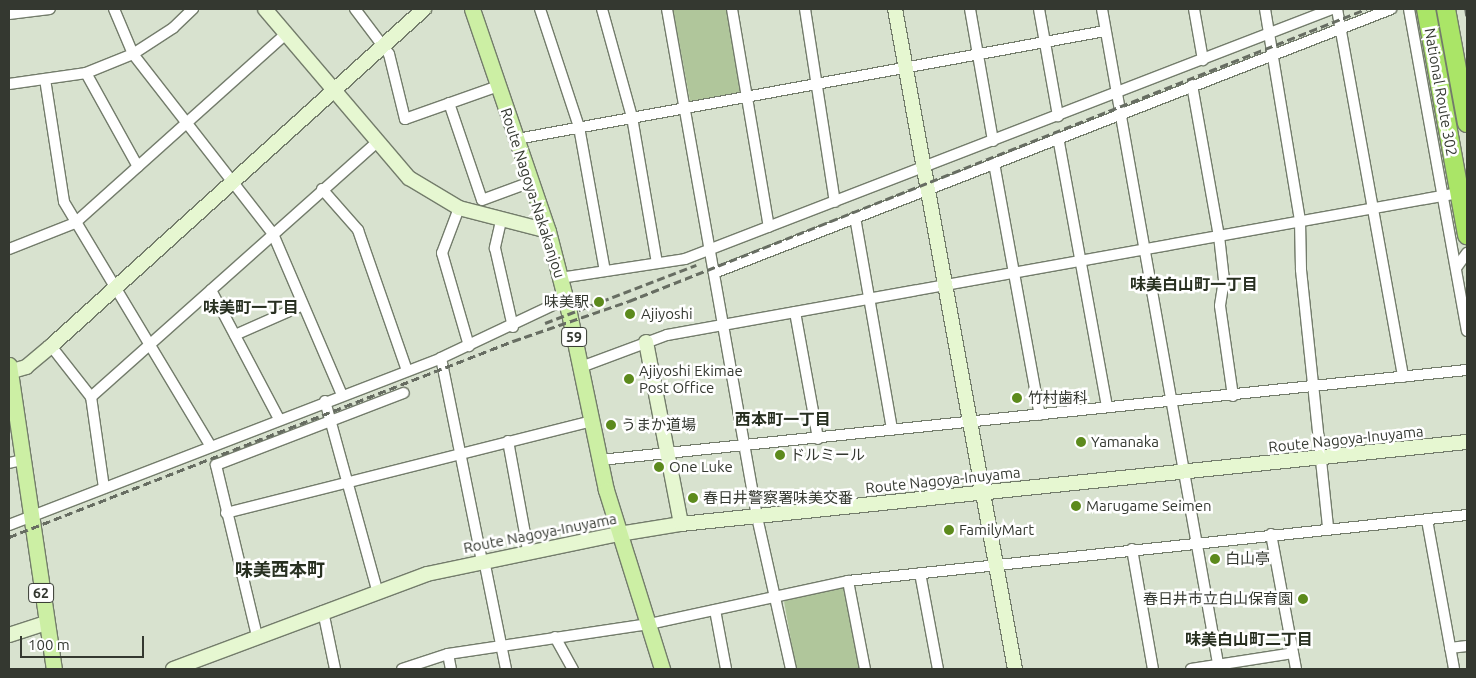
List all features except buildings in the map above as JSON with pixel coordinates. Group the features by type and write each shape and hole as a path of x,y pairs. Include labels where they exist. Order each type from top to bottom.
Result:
{"highway":[{"path":"1446,9 1453,75"},
{"path":"1452,9 1453,75 1459,192"},
{"name":"National Route 302","path":"1452,9 1467,91"},
{"path":"1428,10 1453,75 1467,123"},
{"name":"National Route 302","path":"1428,10 1467,235"}],"main road":[{"name":"Route Nagoya-Nakakanjou","path":"472,9 548,231 566,299 600,460 619,534 662,669"},
{"name":"62","path":"9,369 15,462 30,517 45,623 54,669"}],"street":[{"path":"9,14 50,9"},
{"path":"114,9 133,54 273,234 342,395"},
{"path":"9,84 86,73 133,54 174,28 193,9"},
{"path":"265,9 376,143 409,178 459,208 501,221 548,231"},
{"path":"355,9 389,54 405,119 498,86"},
{"path":"9,369 26,367 51,346 424,9"},
{"path":"540,9 579,126 605,271"},
{"path":"602,9 632,118 657,263"},
{"path":"667,9 757,516 777,595 790,669"},
{"path":"732,9 769,227"},
{"path":"804,9 814,86 835,202"},
{"path":"895,9 926,167 1015,669"},
{"path":"970,9 993,141"},
{"path":"1039,9 1058,116"},
{"path":"1102,9 1219,667"},
{"path":"1194,9 1203,60"},
{"path":"1265,9 1270,34 1271,55 1300,221 1301,270 1323,458 1328,528"},
{"path":"560,278 685,260 1332,9"},
{"path":"1337,9 1403,377"},
{"path":"714,273 855,216 1340,27 1391,9"},
{"path":"1409,9 1434,139 1459,192 1456,268 1467,331"},
{"path":"517,139 747,96 814,86 1105,30"},
{"path":"9,249 75,223 188,125 286,34"},
{"path":"1420,69 1434,50"},
{"path":"1194,64 1219,236 1224,280 1220,306 1233,396"},
{"path":"86,73 138,167"},
{"path":"45,79 59,181 75,223 210,445"},
{"path":"449,103 482,200 476,214"},
{"path":"1058,138 1107,407"},
{"path":"1434,139 1452,154"},
{"path":"91,397 322,189 376,143"},
{"path":"994,163 1012,273 1040,415"},
{"path":"482,200 531,182"},
{"path":"322,189 358,230 407,371"},
{"path":"581,367 646,342 723,325 1459,192"},
{"path":"459,208 442,253 468,346"},
{"path":"855,216 871,298 892,430"},
{"path":"501,221 495,248 513,327"},
{"path":"1456,268 1467,253"},
{"path":"211,290 279,419"},
{"path":"9,525 210,445 440,358 513,327 566,299"},
{"path":"235,335 303,305"},
{"path":"796,312 818,439"},
{"path":"646,342 681,524"},
{"path":"51,346 91,397 104,488"},
{"path":"440,358 462,453 506,669"},
{"path":"600,460 818,439 1107,407 1233,396 1467,370"},
{"path":"257,636 216,465 333,422 404,393"},
{"path":"325,401 333,422 377,590"},
{"path":"226,513 592,420"},
{"path":"508,441 528,550"},
{"name":"Route Nagoya-Inuyama","path":"173,669 377,590 483,560 619,534 681,524 1467,442"},
{"path":"402,669 448,654 648,624 848,581 996,563 1467,515"},
{"path":"1427,520 1454,669"},
{"path":"1272,534 1296,669"},
{"path":"1132,549 1153,669"},
{"path":"920,572 938,669"},
{"path":"848,581 865,669"},
{"path":"715,610 726,669"},
{"path":"323,611 335,669"},
{"path":"9,635 45,623"},
{"path":"554,637 573,669"},
{"path":"1450,648 1467,646"},
{"path":"1191,669 1219,667 1293,653"},
{"path":"448,654 451,669"}],"green space":[{"path":"673,9 728,9 740,94 690,101"},
{"path":"845,586 861,669 796,669 784,601"}],"railway":[{"path":"9,537 513,341 629,301 1366,9"},
{"path":"1466,9 1467,16"},
{"path":"545,323 696,265"}],"place":[{"name":"味美駅","path":"599,302"},
{"name":"Ajiyoshi","path":"630,314"},
{"name":"Ajiyoshi Ekimae Post Office","path":"629,379"},
{"name":"竹村歯科","path":"1017,398"},
{"name":"うまか道場","path":"611,425"},
{"name":"Yamanaka","path":"1081,442"},
{"name":"ドルミール","path":"780,455"},
{"name":"One Luke","path":"659,467"},
{"name":"春日井警察署味美交番","path":"693,498"},
{"name":"Marugame Seimen","path":"1076,506"},
{"name":"FamilyMart","path":"949,530"},
{"name":"白山亭","path":"1215,559"},
{"name":"春日井市立白山保育園","path":"1303,599"}],"district":[{"name":"味美白山町一丁目","path":"1194,284"},
{"name":"味美町一丁目","path":"251,307"},
{"name":"西本町一丁目","path":"783,419"},
{"name":"味美西本町","path":"280,569"},
{"name":"味美白山町二丁目","path":"1249,639"}]}
